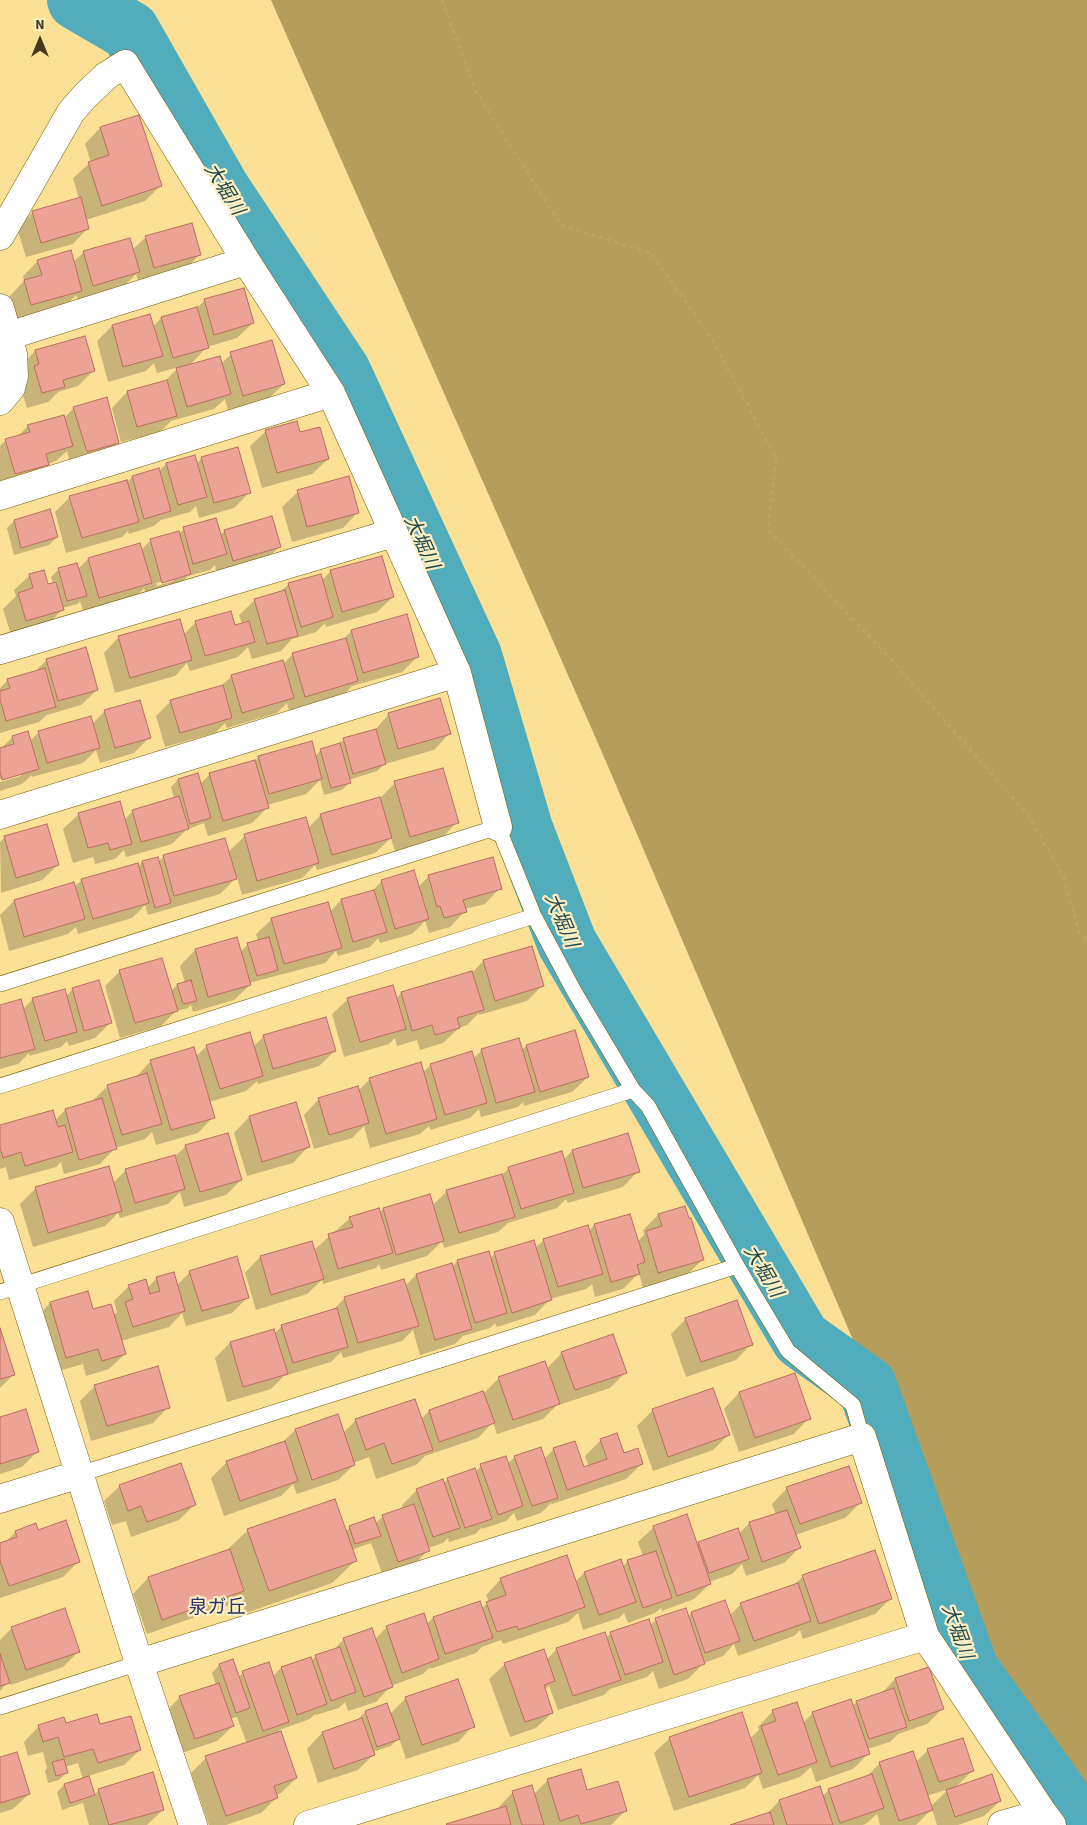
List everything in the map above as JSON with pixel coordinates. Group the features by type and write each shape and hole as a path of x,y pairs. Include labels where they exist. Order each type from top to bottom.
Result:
{"street":[{"path":"0,236 71,112 106,76 125,64 246,261 331,393 457,673 498,827"},
{"path":"8,336 246,261"},
{"path":"0,308 13,354 14,376 10,388 0,401"},
{"path":"0,496 331,393"},
{"path":"0,650 394,533"},
{"path":"0,815 457,673"},
{"path":"0,1222 10,1289 80,1474 139,1663 193,1825"},
{"path":"139,1663 862,1437 925,1636 1048,1819 1002,1825"},
{"path":"0,1500 80,1474"},
{"path":"308,1825 925,1636"}],"lane":[{"path":"0,984 498,827 534,916 574,991 634,1090 648,1106 737,1266 788,1351 853,1405 862,1437"},
{"path":"0,1086 534,916"},
{"path":"10,1289 634,1090"},
{"path":"80,1474 737,1266"},
{"path":"0,1707 139,1663"}],"path":[{"path":"442,0 476,90 562,225 651,253 712,339 776,458 768,530 887,655 1029,816 1063,876 1079,932 1087,940"}],"shaded area":[{"path":"271,0 1087,0 1087,1814 974,1623 601,750"}],"building":[{"path":"139,115 162,186 102,206 88,162 109,155 100,127"},
{"path":"81,197 89,229 41,243 32,211"},
{"path":"192,223 201,255 154,268 145,236"},
{"path":"130,238 140,272 93,286 83,251"},
{"path":"71,250 82,291 31,305 24,280 42,275 37,260"},
{"path":"244,288 254,323 214,335 204,299"},
{"path":"197,307 209,348 173,358 161,317"},
{"path":"150,314 163,356 123,367 112,325"},
{"path":"85,336 95,371 63,380 65,387 42,393 34,366 39,364 35,350"},
{"path":"272,340 285,384 243,396 230,352"},
{"path":"220,356 231,394 187,407 176,368"},
{"path":"167,380 177,416 137,427 127,391"},
{"path":"107,397 119,443 87,452 73,407"},
{"path":"64,415 73,446 46,454 49,465 15,474 5,439 30,432 27,425"},
{"path":"297,421 300,432 320,427 329,459 277,473 265,430"},
{"path":"238,447 251,493 214,503 201,457"},
{"path":"195,455 207,497 178,505 166,463"},
{"path":"159,468 171,511 144,519 132,476"},
{"path":"349,476 359,513 307,527 297,490"},
{"path":"127,480 139,522 82,538 69,496"},
{"path":"50,509 58,537 21,548 14,520"},
{"path":"272,516 281,547 233,561 224,530"},
{"path":"216,518 227,554 193,564 183,527"},
{"path":"179,531 191,574 162,583 150,539"},
{"path":"140,543 152,583 99,598 88,558"},
{"path":"382,556 394,597 342,612 330,570"},
{"path":"77,563 87,596 67,601 58,568"},
{"path":"44,570 48,584 56,582 64,610 26,621 18,593 33,588 29,574"},
{"path":"321,574 333,617 301,627 288,583"},
{"path":"285,590 298,636 267,644 254,599"},
{"path":"231,611 235,625 249,621 255,642 205,656 195,621"},
{"path":"407,614 419,657 363,673 351,630"},
{"path":"180,619 192,660 130,678 118,636"},
{"path":"346,638 358,681 305,697 292,653"},
{"path":"86,647 98,690 58,701 46,659"},
{"path":"283,660 294,698 242,713 231,675"},
{"path":"45,668 56,707 6,721 0,699 0,691 10,688 7,679"},
{"path":"223,685 232,718 180,733 170,700"},
{"path":"440,698 451,734 398,749 388,713"},
{"path":"140,700 151,738 115,748 104,710"},
{"path":"91,716 100,748 47,763 38,731"},
{"path":"376,729 386,764 353,774 343,738"},
{"path":"28,731 39,769 2,780 0,748 14,744 12,736"},
{"path":"312,741 322,779 269,794 258,756"},
{"path":"340,743 351,783 331,788 320,749"},
{"path":"255,760 269,808 223,821 209,773"},
{"path":"443,768 459,823 410,837 394,781"},
{"path":"198,773 211,818 190,824 178,779"},
{"path":"179,796 189,829 141,842 132,810"},
{"path":"380,797 392,838 332,855 320,814"},
{"path":"120,801 132,844 110,850 108,843 88,848 78,813"},
{"path":"306,817 319,863 257,881 244,834"},
{"path":"47,824 59,865 16,878 4,836"},
{"path":"225,838 237,879 174,896 163,855"},
{"path":"158,857 171,903 155,908 142,861"},
{"path":"493,857 502,889 463,900 467,912 444,918 440,906 437,907 428,875"},
{"path":"138,863 149,903 93,919 81,879"},
{"path":"414,870 429,919 395,929 381,880"},
{"path":"74,882 85,919 24,937 14,900"},
{"path":"374,890 387,932 353,942 341,899"},
{"path":"328,902 342,948 284,964 271,918"},
{"path":"237,937 251,985 208,997 195,949"},
{"path":"269,937 278,970 257,976 247,943"},
{"path":"532,946 544,986 495,1001 483,960"},
{"path":"162,958 178,1011 135,1023 119,970"},
{"path":"472,971 484,1010 457,1018 460,1028 435,1035 432,1025 412,1031 401,992"},
{"path":"99,980 112,1023 84,1031 72,988"},
{"path":"191,980 197,1001 183,1004 177,984"},
{"path":"393,985 406,1029 360,1042 347,998"},
{"path":"65,989 77,1032 45,1041 32,998"},
{"path":"21,999 35,1049 0,1058 0,1005"},
{"path":"326,1017 336,1051 273,1069 263,1035"},
{"path":"575,1030 589,1077 540,1092 526,1045"},
{"path":"250,1032 263,1076 220,1089 206,1045"},
{"path":"519,1038 535,1092 496,1103 481,1049"},
{"path":"194,1047 215,1118 171,1130 150,1060"},
{"path":"472,1051 487,1103 445,1115 430,1064"},
{"path":"421,1062 437,1119 386,1134 369,1078"},
{"path":"147,1073 162,1124 122,1135 107,1085"},
{"path":"358,1086 369,1123 329,1135 318,1098"},
{"path":"102,1098 117,1149 79,1160 65,1109"},
{"path":"296,1102 310,1147 262,1162 249,1116"},
{"path":"53,1110 58,1127 65,1125 73,1152 25,1166 21,1152 3,1158 0,1147 0,1125"},
{"path":"228,1133 242,1180 200,1192 185,1145"},
{"path":"628,1133 640,1172 583,1188 572,1150"},
{"path":"562,1151 574,1193 521,1209 508,1167"},
{"path":"175,1155 185,1189 135,1203 125,1169"},
{"path":"109,1166 122,1211 48,1233 35,1187"},
{"path":"502,1174 515,1217 459,1233 446,1190"},
{"path":"430,1194 444,1241 396,1255 383,1208"},
{"path":"685,1206 689,1218 691,1218 704,1260 658,1273 646,1231 662,1226 658,1214"},
{"path":"379,1208 393,1253 338,1269 328,1234 353,1227 349,1217"},
{"path":"630,1214 645,1262 637,1265 640,1274 611,1282 594,1224"},
{"path":"588,1225 603,1274 558,1287 543,1239"},
{"path":"534,1240 552,1300 512,1313 494,1252"},
{"path":"312,1241 324,1279 271,1295 260,1256"},
{"path":"489,1251 507,1313 475,1323 457,1260"},
{"path":"237,1256 249,1298 202,1311 189,1271"},
{"path":"452,1263 472,1329 435,1340 416,1274"},
{"path":"174,1272 185,1311 133,1327 125,1302 133,1299 128,1285 146,1279 150,1294 160,1291 156,1277"},
{"path":"404,1279 419,1326 358,1343 344,1297"},
{"path":"88,1291 93,1309 111,1304 126,1354 102,1361 98,1349 66,1358 50,1302"},
{"path":"737,1300 753,1345 701,1362 685,1318"},
{"path":"337,1308 348,1347 293,1363 281,1325"},
{"path":"0,1328 15,1375 0,1379"},
{"path":"274,1329 288,1374 243,1387 230,1342"},
{"path":"613,1334 627,1373 575,1390 561,1352"},
{"path":"545,1361 560,1404 513,1420 498,1377"},
{"path":"158,1366 170,1408 107,1426 94,1385"},
{"path":"795,1373 811,1419 755,1438 739,1392"},
{"path":"713,1388 730,1435 668,1457 652,1409"},
{"path":"483,1391 495,1423 439,1442 429,1410"},
{"path":"415,1399 433,1450 392,1464 384,1443 366,1450 355,1419"},
{"path":"26,1409 39,1452 0,1464 0,1417"},
{"path":"338,1414 355,1465 312,1480 295,1429"},
{"path":"617,1433 624,1453 638,1448 643,1464 567,1490 553,1448 575,1441 584,1467 607,1459 600,1439"},
{"path":"285,1441 298,1481 240,1501 226,1461"},
{"path":"541,1447 558,1498 532,1506 514,1456"},
{"path":"506,1456 523,1506 498,1515 480,1464"},
{"path":"181,1463 196,1505 147,1522 141,1506 128,1511 119,1485"},
{"path":"849,1466 862,1503 800,1524 786,1487"},
{"path":"475,1468 492,1519 465,1528 447,1478"},
{"path":"443,1479 460,1528 433,1537 416,1489"},
{"path":"335,1499 357,1561 269,1591 247,1529"},
{"path":"414,1504 430,1551 398,1562 382,1515"},
{"path":"787,1510 801,1548 762,1562 749,1522"},
{"path":"687,1514 711,1584 677,1596 653,1526"},
{"path":"374,1517 381,1536 355,1544 349,1526"},
{"path":"66,1520 80,1562 9,1586 0,1561 0,1543 17,1537 15,1531 36,1523 38,1530"},
{"path":"738,1528 749,1559 709,1573 698,1542"},
{"path":"230,1549 244,1591 162,1620 148,1577"},
{"path":"875,1550 892,1599 819,1624 802,1575"},
{"path":"656,1551 672,1598 643,1608 627,1560"},
{"path":"567,1555 585,1607 518,1630 517,1626 497,1632 486,1602 506,1595 500,1578"},
{"path":"621,1559 636,1602 599,1615 584,1572"},
{"path":"798,1583 811,1621 754,1641 740,1603"},
{"path":"725,1600 740,1641 705,1653 691,1612"},
{"path":"480,1601 493,1638 445,1654 433,1617"},
{"path":"65,1608 80,1652 26,1670 11,1627"},
{"path":"686,1608 705,1664 674,1675 655,1618"},
{"path":"424,1613 439,1659 402,1673 386,1626"},
{"path":"649,1619 663,1662 625,1675 610,1632"},
{"path":"372,1628 393,1687 364,1697 343,1638"},
{"path":"605,1632 621,1680 573,1696 556,1648"},
{"path":"340,1647 356,1692 331,1701 315,1655"},
{"path":"544,1649 555,1681 544,1685 553,1713 525,1722 504,1663"},
{"path":"0,1654 10,1683 0,1686"},
{"path":"311,1657 327,1704 297,1715 281,1667"},
{"path":"233,1659 250,1708 236,1713 219,1664"},
{"path":"269,1662 289,1722 263,1731 242,1671"},
{"path":"929,1667 944,1709 909,1721 895,1678"},
{"path":"458,1679 475,1727 422,1745 405,1697"},
{"path":"219,1683 234,1726 195,1739 179,1696"},
{"path":"894,1688 907,1727 869,1739 856,1701"},
{"path":"851,1699 870,1754 831,1767 812,1712"},
{"path":"797,1702 817,1762 778,1775 761,1726 776,1721 772,1710"},
{"path":"387,1703 400,1739 377,1747 365,1711"},
{"path":"742,1712 762,1773 689,1797 669,1737"},
{"path":"97,1714 100,1724 131,1716 141,1750 98,1763 93,1749 64,1757 58,1737 43,1742 38,1725 64,1717 66,1723"},
{"path":"362,1718 375,1755 334,1769 322,1732"},
{"path":"281,1731 297,1778 274,1786 278,1798 226,1816 205,1756"},
{"path":"963,1738 974,1771 939,1782 927,1749"},
{"path":"913,1751 933,1810 899,1821 879,1762"},
{"path":"17,1752 30,1794 0,1803 0,1757"},
{"path":"64,1759 68,1773 56,1776 52,1762"},
{"path":"581,1769 587,1790 618,1781 627,1811 581,1824 578,1815 560,1821 547,1779"},
{"path":"153,1772 164,1810 109,1825 98,1789"},
{"path":"872,1774 884,1808 840,1823 828,1789"},
{"path":"992,1774 1001,1801 955,1817 946,1790"},
{"path":"89,1776 95,1795 70,1803 64,1784"},
{"path":"532,1785 544,1825 522,1825 512,1791"},
{"path":"820,1786 833,1825 787,1825 779,1800"},
{"path":"506,1806 511,1825 446,1824"},
{"path":"770,1812 774,1825 730,1825"}],"waterway":[{"name":"大堀川","path":"77,0 130,31 220,189 341,372 472,656 523,829 567,943 801,1339 867,1386 969,1670 1080,1825"}],"district":[{"name":"泉ガ丘","path":"217,1609"}]}
